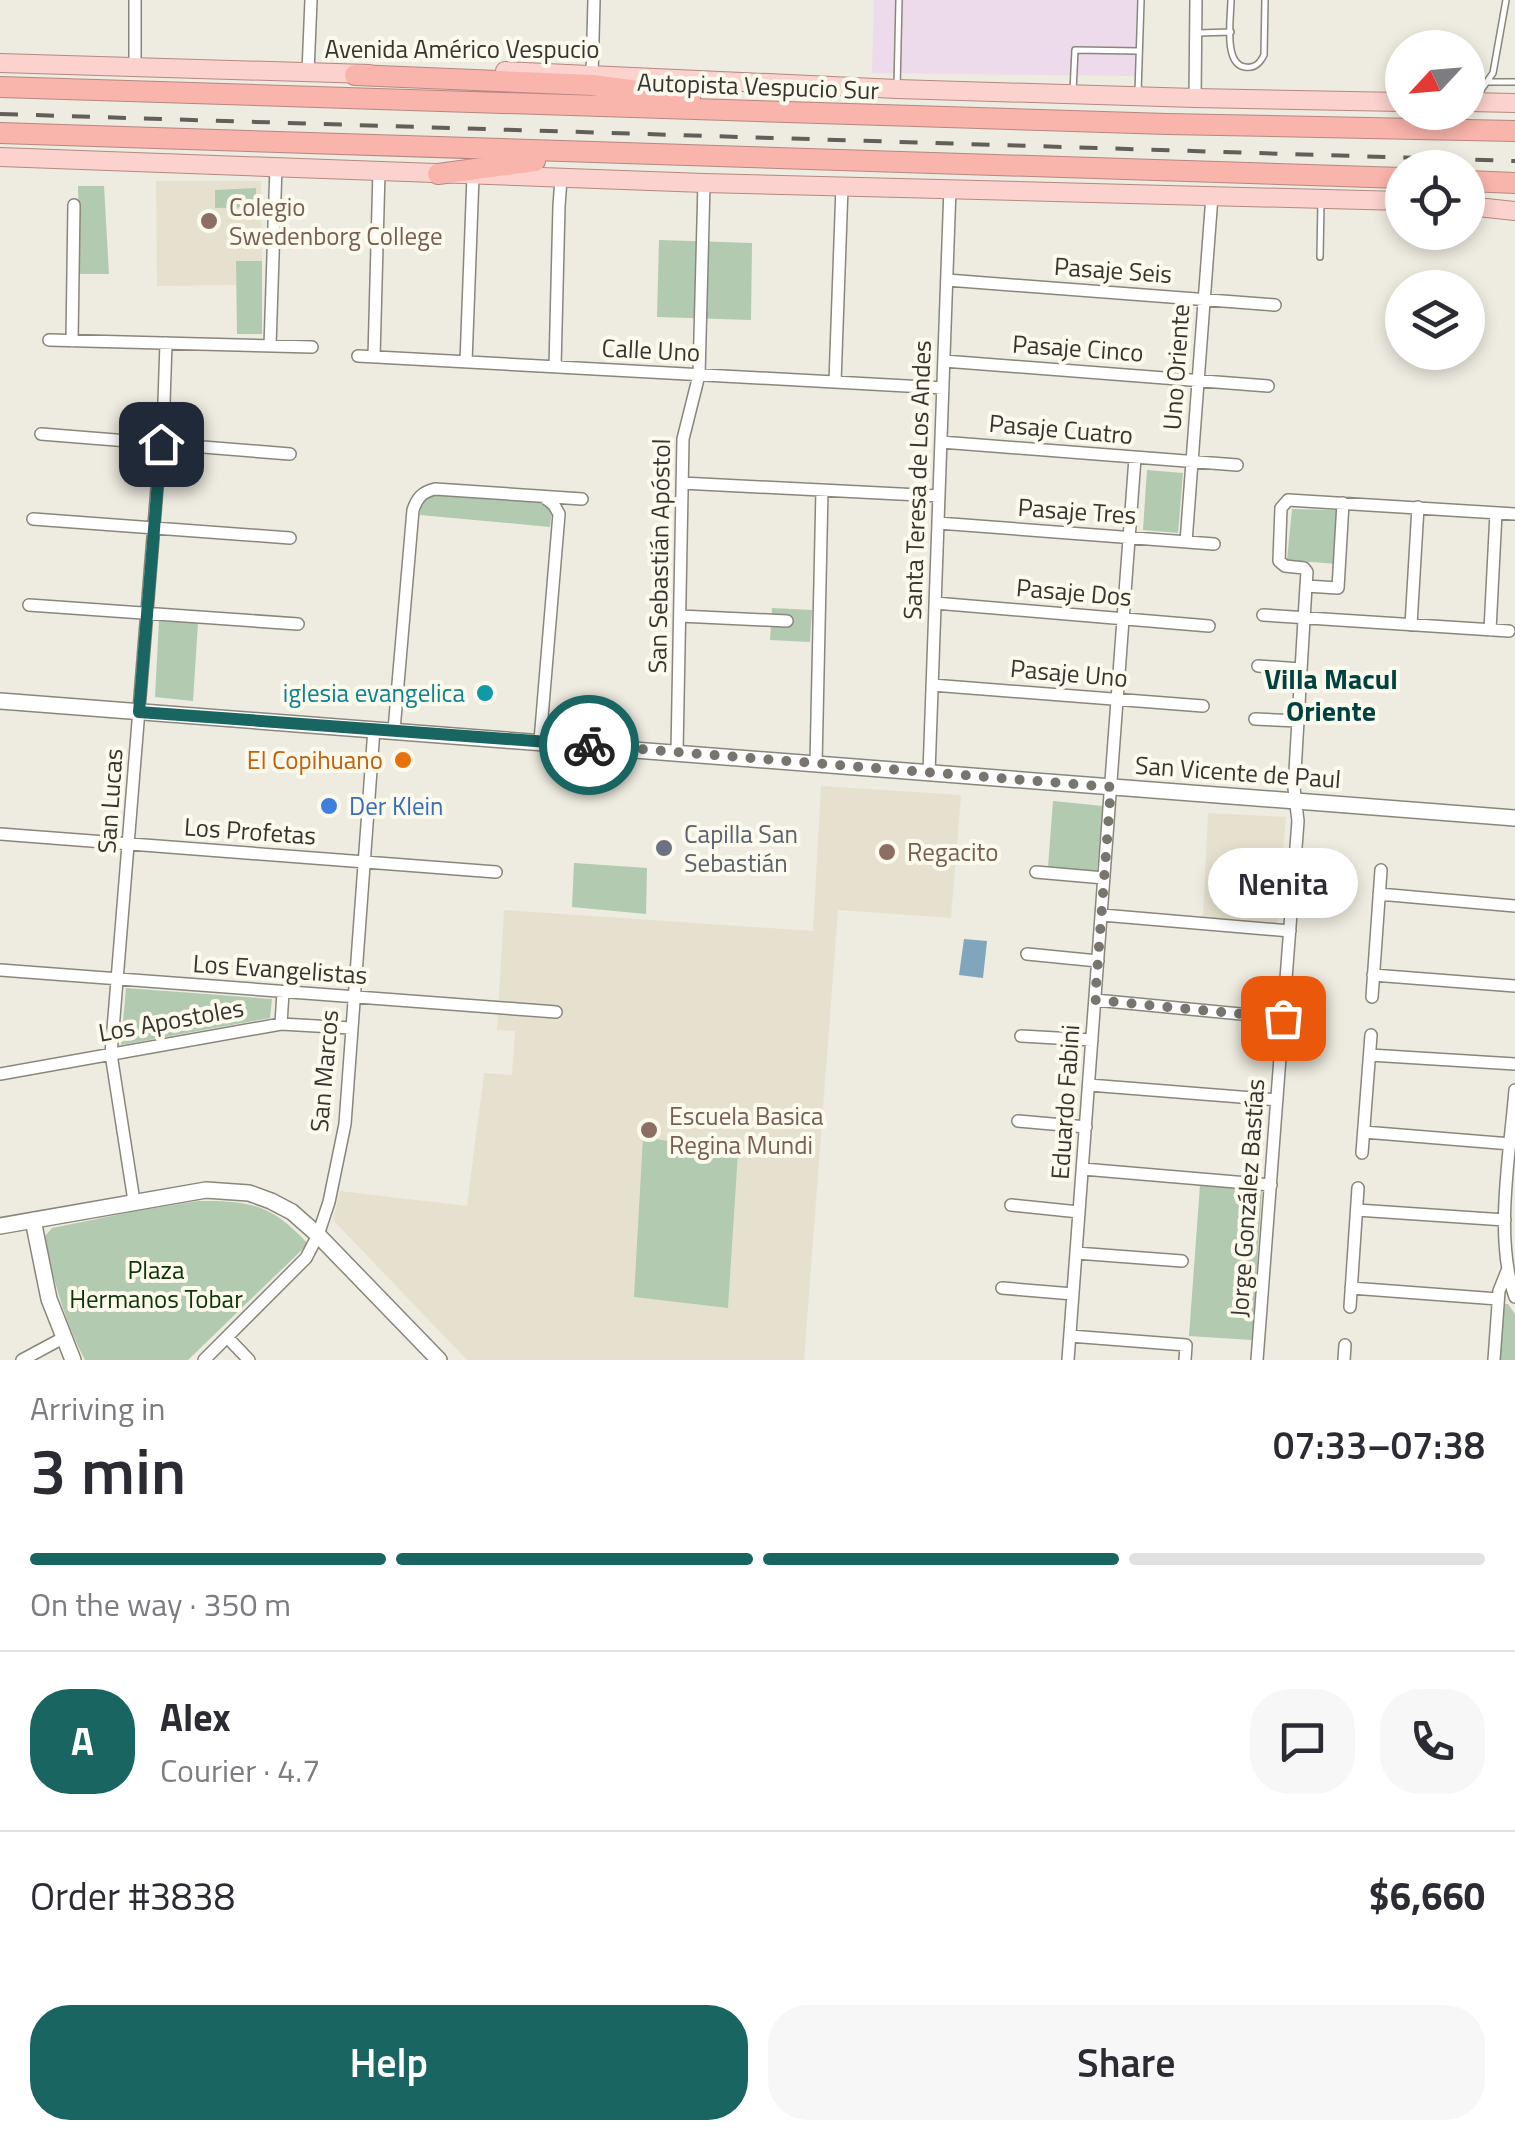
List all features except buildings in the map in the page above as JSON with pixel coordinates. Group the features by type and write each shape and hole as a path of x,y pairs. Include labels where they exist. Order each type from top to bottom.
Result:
{"highway":[{"path":"355,75 592,85 678,96 741,110"},
{"name":"Autopista Vespucio Sur","path":"0,88 1515,131"},
{"path":"0,133 1385,177"},
{"path":"438,174 593,153"},
{"path":"1485,182 1515,183"}],"main road":[{"name":"Avenida Américo Vespucio","path":"0,63 355,75 405,71 592,74 897,89 1385,102"},
{"path":"1485,102 1515,102"},
{"path":"0,157 473,176 1385,200"},
{"path":"1485,207 1515,210"}],"street":[{"path":"135,0 135,67"},
{"path":"308,72 311,0"},
{"path":"592,74 594,0"},
{"path":"1195,98 1196,0"},
{"path":"270,346 276,166"},
{"path":"374,357 379,171"},
{"path":"466,362 473,176"},
{"path":"555,367 562,178"},
{"name":"San Sebastián Apóstol","path":"677,752 682,482 686,424 699,375 704,183"},
{"path":"836,382 842,186"},
{"name":"Santa Teresa de Los Andes","path":"929,773 950,188"},
{"name":"Uno Oriente","path":"1186,542 1212,196"},
{"path":"72,341 74,205"},
{"name":"Pasaje Seis","path":"947,280 1275,305"},
{"path":"49,340 312,347"},
{"name":"San Lucas","path":"134,1201 111,1054 166,344"},
{"name":"Calle Uno","path":"358,356 943,388"},
{"name":"Pasaje Cinco","path":"944,361 1268,386"},
{"path":"40,434 290,454"},
{"name":"Pasaje Cuatro","path":"941,442 1238,466"},
{"name":"Uno Oriente","path":"1111,787 1135,458"},
{"path":"682,482 939,496"},
{"path":"394,730 413,510 421,495 436,490 582,499"},
{"path":"816,764 822,490"},
{"path":"540,741 559,514 544,497"},
{"path":"1343,502 1338,588 1306,586 1306,570 1284,566 1279,561 1282,508 1284,502 1292,499 1343,502 1418,508 1496,512 1515,514"},
{"path":"1411,625 1418,508"},
{"path":"1490,630 1496,512"},
{"path":"33,519 290,538"},
{"name":"Pasaje Tres","path":"938,523 1214,544"},
{"name":"Jorge González Bastías","path":"1258,1360 1298,822 1294,788 1306,586"},
{"name":"Pasaje Dos","path":"935,603 1208,626"},
{"path":"29,605 298,624"},
{"path":"1263,615 1509,632"},
{"path":"680,616 787,620"},
{"path":"1258,666 1301,669"},
{"name":"Pasaje Uno","path":"932,685 1203,706"},
{"name":"San Vicente de Paul","path":"0,701 1515,818"},
{"path":"1254,718 1298,722"},
{"name":"San Marcos","path":"204,1360 306,1258 329,1202 345,1124 374,728"},
{"name":"Eduardo Fabini","path":"1068,1360 1111,787"},
{"name":"Los Profetas","path":"0,834 496,872"},
{"path":"1372,997 1381,870"},
{"path":"1036,872 1104,878"},
{"path":"1379,894 1515,906"},
{"path":"1102,915 1290,930"},
{"path":"1027,954 1098,961"},
{"name":"Los Evangelistas","path":"0,970 556,1012"},
{"path":"1373,976 1515,986"},
{"path":"281,1024 283,992"},
{"path":"1095,1000 1283,1018"},
{"name":"Los Apostoles","path":"0,1074 281,1024 351,1028"},
{"path":"1362,1153 1372,1035"},
{"path":"1021,1036 1092,1040"},
{"path":"1370,1056 1515,1064"},
{"path":"1089,1085 1277,1100"},
{"path":"1515,1090 1511,1205 1505,1220 1504,1253 1515,1298"},
{"path":"1018,1121 1086,1127"},
{"path":"1364,1132 1511,1144"},
{"path":"1083,1169 1271,1184"},
{"path":"1350,1307 1358,1188"},
{"path":"0,1226 206,1190 236,1190 260,1196 281,1206 318,1235 438,1360"},
{"path":"1011,1205 1080,1212"},
{"path":"1356,1210 1505,1220"},
{"path":"32,1220 49,1299 73,1360"},
{"path":"1076,1253 1182,1261"},
{"path":"1494,1360 1498,1299 1507,1272"},
{"path":"1002,1288 1073,1294"},
{"path":"1351,1288 1498,1299"},
{"path":"1070,1336 1186,1346 1185,1360"},
{"path":"227,1337 249,1360"},
{"path":"22,1360 63,1338"},
{"path":"1344,1360 1345,1344"}],"lane":[{"path":"897,89 900,0"},
{"path":"1138,96 1141,0"},
{"path":"1231,0 1230,53 1242,67 1252,67 1264,55 1265,0"},
{"path":"1485,84 1493,73 1506,0"},
{"path":"1195,33 1231,32"},
{"path":"1073,94 1076,50 1140,51"},
{"path":"1487,82 1515,82"},
{"path":"1320,257 1321,198"}],"shaded area":[{"path":"874,0 1137,0 1135,76 872,73"},
{"name":"Colegio Swedenborg College","path":"156,181 261,181 262,261 237,262 236,285 157,286"},
{"name":"Escuela Basica Regina Mundi","path":"821,786 961,795 951,918 838,910 804,1360 467,1360 333,1220 340,1191 467,1206 484,1073 512,1075 515,1031 497,1030 504,910 813,931"},
{"path":"1208,813 1286,817 1277,924 1203,918"}],"green space":[{"path":"78,186 104,186 109,274 80,274"},
{"path":"256,188 257,207 215,208 215,190"},
{"path":"659,240 752,243 751,320 657,317"},
{"path":"236,261 262,261 262,334 237,334"},
{"path":"1147,470 1183,473 1178,533 1143,530"},
{"path":"430,493 542,500 552,511 550,527 420,515 421,503"},
{"path":"1292,509 1339,510 1337,564 1287,560"},
{"path":"772,608 812,610 810,642 770,640"},
{"path":"159,621 198,623 193,701 155,697"},
{"path":"1053,801 1103,806 1097,871 1048,867"},
{"path":"574,863 647,868 646,914 572,907"},
{"path":"126,988 272,999 270,1018 121,1045"},
{"path":"643,1137 738,1152 728,1308 634,1297"},
{"path":"1200,1185 1262,1190 1252,1340 1189,1336"},
{"name":"Plaza Hermanos Tobar","path":"198,1201 259,1208 283,1221 308,1244 188,1360 85,1360 60,1300 45,1236 52,1228"},
{"path":"1501,1304 1508,1304 1515,1314 1515,1360 1497,1360"}],"water":[{"path":"964,939 987,941 983,978 959,975"}],"railway":[{"path":"0,114 1515,161"}],"way so far":[{"path":"589,745 1111,787 1095,1000 1283,1018"}],"place":[{"name":"Colegio Swedenborg College","path":"209,221"},
{"name":"iglesia evangelica","path":"485,693"},
{"name":"El Copihuano","path":"403,760"},
{"name":"Der Klein","path":"329,806"},
{"name":"Capilla San Sebastián","path":"664,848"},
{"name":"Regacito","path":"887,852"},
{"name":"Nenita","path":"1283,1018"},
{"name":"Escuela Basica Regina Mundi","path":"649,1130"}],"district":[{"name":"Villa Macul Oriente","path":"1331,695"}],"route":[{"path":"161,444 139,712 589,745"}]}
